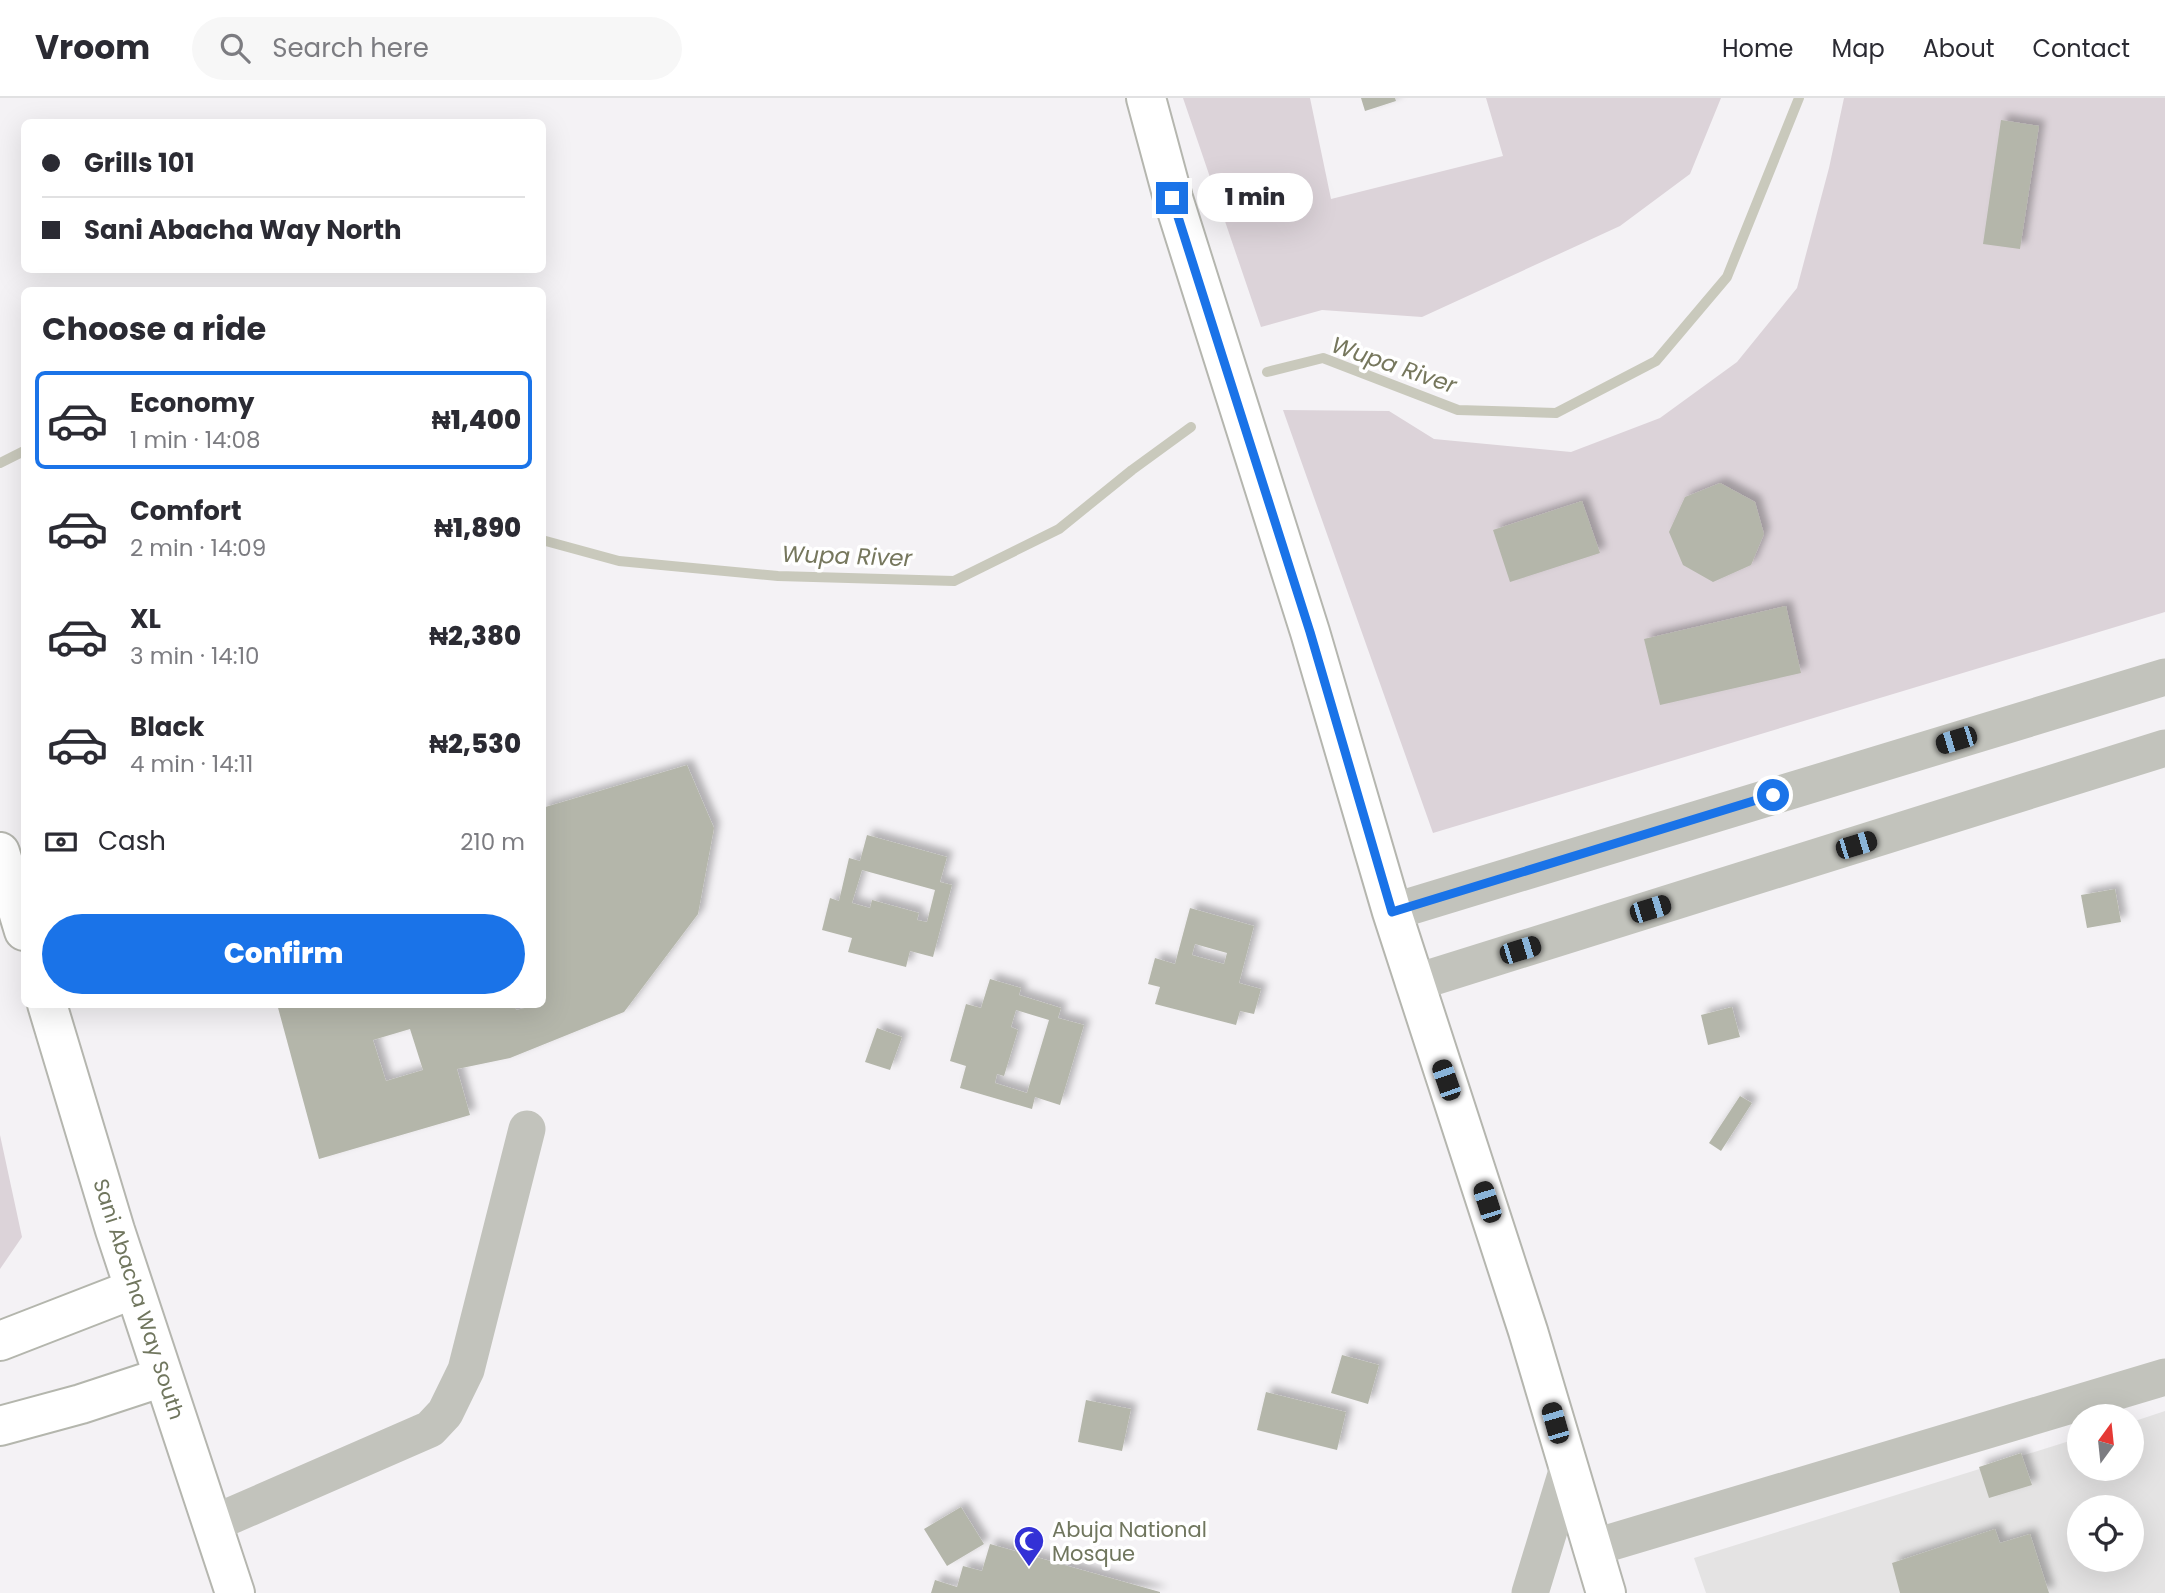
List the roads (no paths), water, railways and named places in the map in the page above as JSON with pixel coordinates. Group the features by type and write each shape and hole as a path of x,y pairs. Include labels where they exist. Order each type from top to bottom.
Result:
{"main road":[{"path":"1146,98 1172,198 1310,632 1414,983 1528,1331 1606,1593"},
{"path":"0,852 21,921"},
{"name":"Sani Abacha Way South","path":"48,1008 134,1289 235,1593"},
{"path":"0,1341 134,1289"},
{"path":"0,1426 81,1404 163,1377"},
{"path":"1592,1548 1623,1593"}],"street":[{"path":"1392,912 2165,677"},
{"path":"1414,983 2165,748"},
{"path":"212,1524 430,1429 445,1413 466,1370 527,1129"},
{"path":"1592,1548 2165,1377"},
{"path":"1530,1593 1568,1468"}],"waterway":[{"name":"Wupa River","path":"1267,372 1323,358 1458,410 1556,413 1656,361 1727,277 1799,98"},
{"name":"Wupa River","path":"546,541 619,561 778,576 954,581 1059,529 1191,427"},
{"name":"Wupa River","path":"0,463 21,452"}],"place":[{"name":"Abuja National Mosque","path":"1029,1568"}]}
